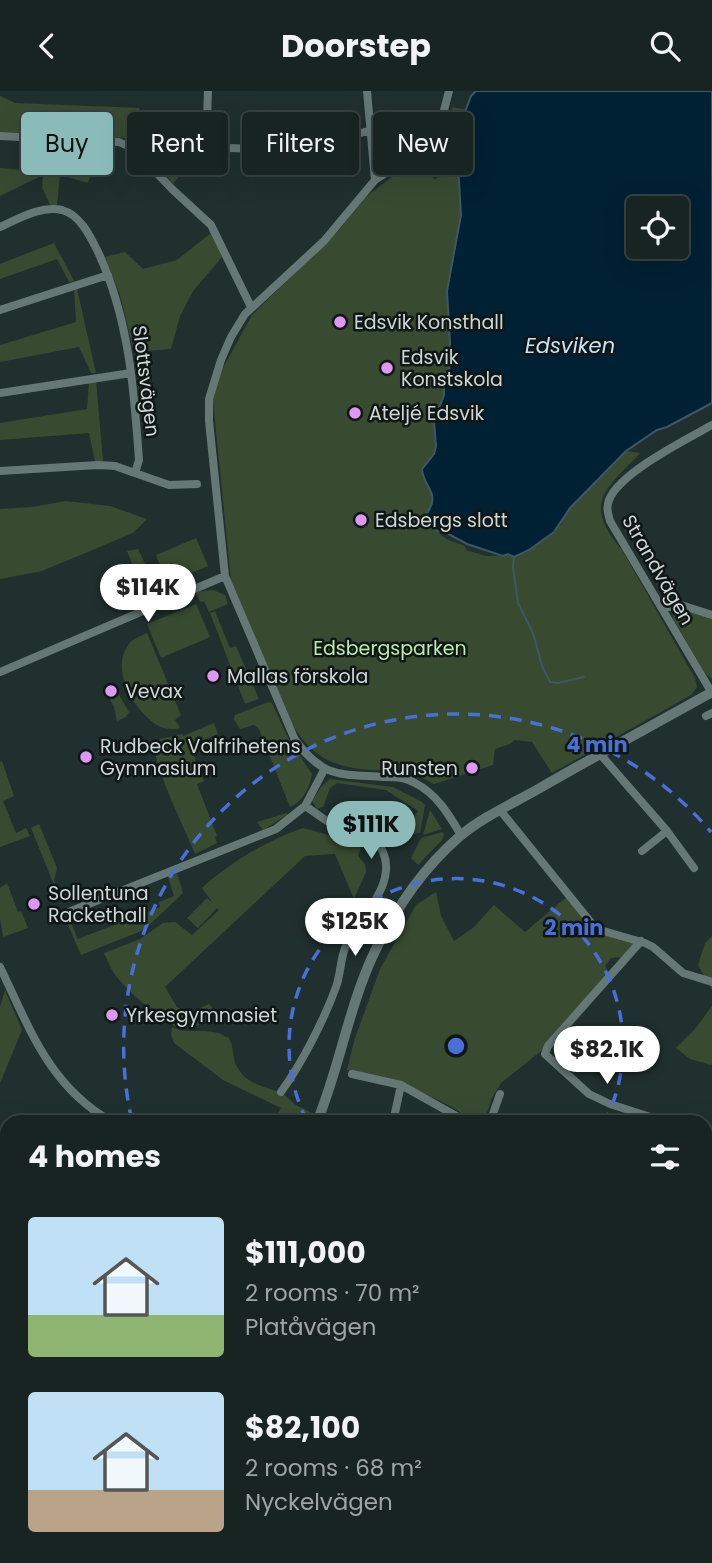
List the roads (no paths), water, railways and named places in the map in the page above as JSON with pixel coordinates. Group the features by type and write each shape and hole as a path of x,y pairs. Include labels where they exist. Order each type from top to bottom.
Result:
{"street":[{"path":"207,112 208,91"},
{"path":"367,91 376,180"},
{"path":"449,91 440,126 423,149 376,180 324,240 251,307 231,337 214,377 209,399 209,421 225,576 295,740 306,755 324,770 404,778 417,783 444,808 461,835"},
{"path":"228,148 297,149 372,130"},
{"path":"0,136 119,142 127,146"},
{"path":"160,175 211,225 251,307"},
{"name":"Slottsvägen","path":"0,226 50,208 67,212 79,221 87,232 108,275 122,317 131,373 139,460 135,473"},
{"path":"0,310 108,275"},
{"path":"0,393 131,373"},
{"name":"Strandvägen","path":"712,425 632,474 617,487 607,510 610,521 712,693"},
{"path":"0,471 115,466 169,485 197,484"},
{"path":"0,672 225,576"},
{"path":"662,608 681,605 712,615"},
{"path":"320,1115 355,1003 379,943 413,885 461,835 500,810 712,693"},
{"path":"600,754 667,831 694,868"},
{"path":"71,911 276,829 305,806 324,770"},
{"path":"281,1091 296,1071 336,987 346,946 363,922 387,871 385,857 375,841 368,836 334,825 305,806"},
{"path":"500,810 593,925 600,930 641,941 653,947 683,973 712,982"},
{"path":"642,851 667,831"},
{"path":"638,1115 589,1094 545,1054 548,1046 641,941"},
{"path":"0,967 52,1069 78,1098 102,1115"},
{"path":"352,1074 401,1085 455,1115"},
{"path":"395,1115 401,1085"},
{"path":"492,1115 500,1094"}],"water":[{"name":"Edsviken","path":"476,91 712,91 712,403 657,430 626,451 570,508 554,532 514,557 467,544 443,531 437,531 433,523 436,520 432,516 428,519 425,516 432,496 422,469 434,454 434,422 444,395 444,381 449,374 447,291 461,215 459,175 473,175 473,112 465,112 471,96"}],"waterway":[{"path":"514,557 518,603 533,633 542,666 550,682 558,683 584,677"}],"place":[{"name":"Edsvik Konsthall","path":"340,322"},
{"name":"Edsvik Konstskola","path":"387,368"},
{"name":"Ateljé Edsvik","path":"355,413"},
{"name":"Edsbergs slott","path":"361,520"},
{"name":"Mallas förskola","path":"213,676"},
{"name":"Vevax","path":"111,691"},
{"name":"Rudbeck Valfrihetens Gymnasium","path":"86,757"},
{"name":"Runsten","path":"472,768"},
{"name":"Sollentuna Rackethall","path":"34,904"},
{"name":"Yrkesgymnasiet","path":"112,1015"}],"park label":[{"name":"Edsbergsparken","path":"390,648"}]}
